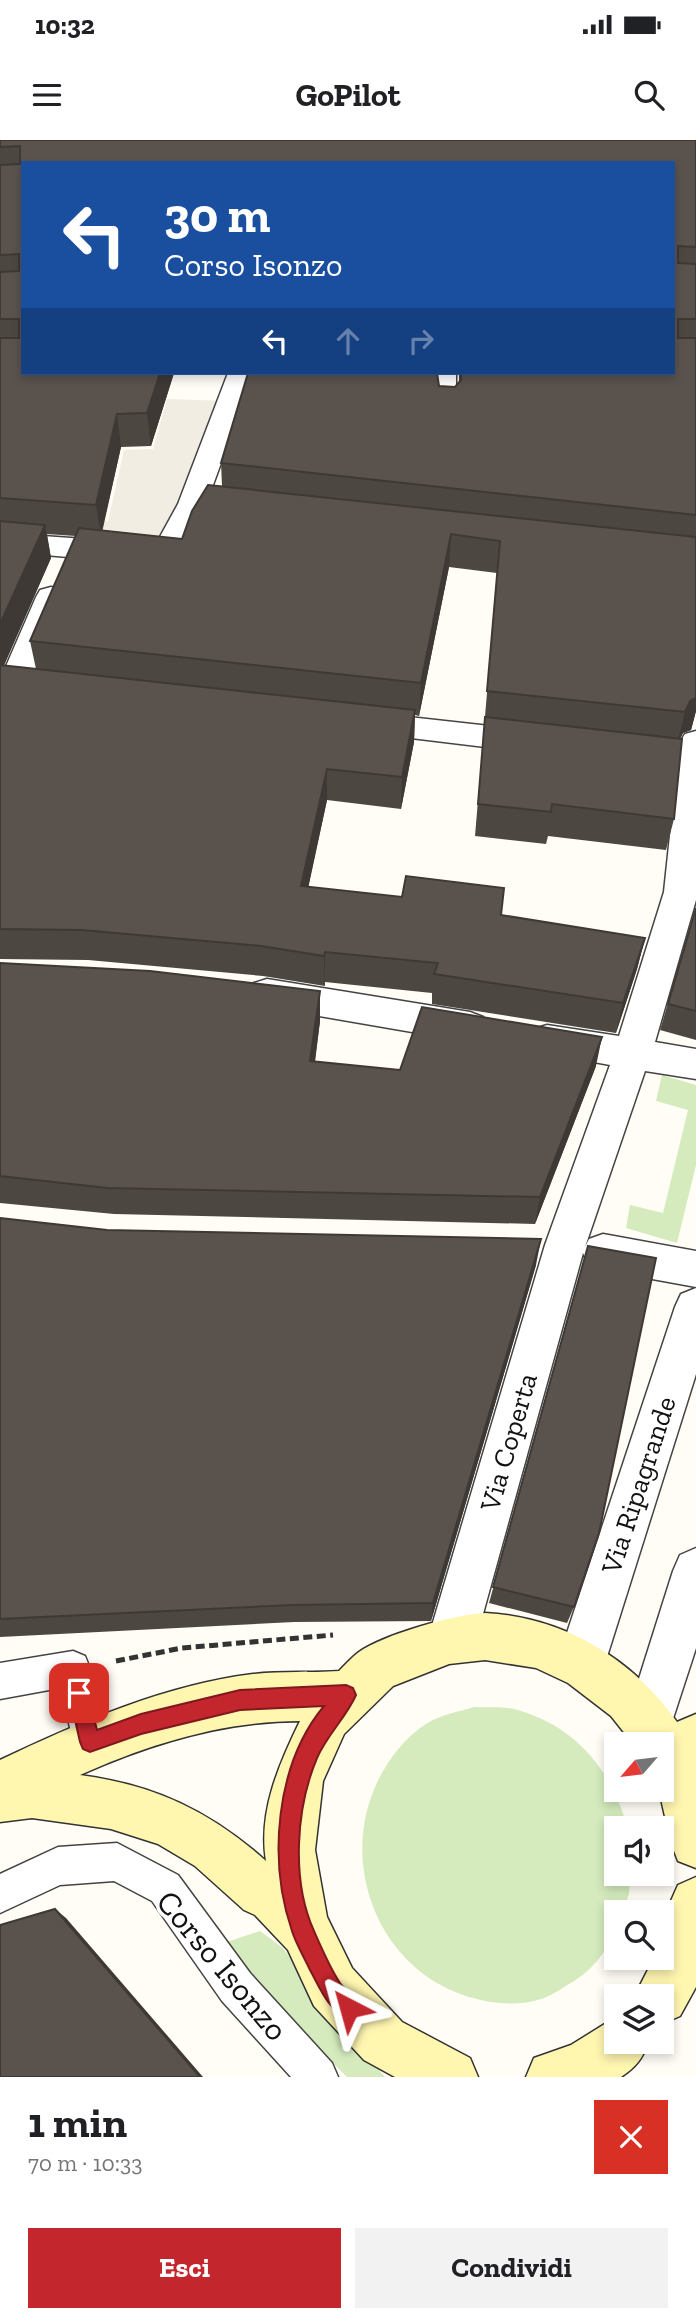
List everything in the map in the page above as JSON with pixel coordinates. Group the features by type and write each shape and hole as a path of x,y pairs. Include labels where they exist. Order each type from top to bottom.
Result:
{"street":[{"path":"0,542 147,555 167,552 205,505 240,375"},
{"path":"18,685 73,547"},
{"path":"333,720 569,746"},
{"name":"Via Coperta","path":"452,1639 544,1245 632,1055 681,892 688,754"},
{"path":"231,988 696,1064"},
{"path":"544,1245 696,1269"},
{"name":"Via Ripagrande","path":"581,1663 696,1307"},
{"path":"672,1732 696,1571"},
{"path":"439,2075 381,2042 332,1991 302,1931 292,1891 289,1852 295,1791 308,1754 326,1719 370,1672 402,1653 425,1644 471,1635 513,1637 565,1653 617,1688 664,1732"},
{"path":"0,1786 90,1742 141,1724 240,1700 346,1695"},
{"path":"674,1751 696,1843"},
{"path":"0,1797 32,1793 111,1804 169,1822 213,1848 262,1892 273,1897 302,1931"},
{"path":"670,1984 684,1954 696,1903"},
{"path":"674,1986 696,1968"},
{"path":"553,2077 571,2073 607,2054"}],"lane":[{"path":"442,383 446,412"},
{"path":"0,1681 73,1668 90,1742"},
{"name":"Corso Isonzo","path":"0,1894 58,1866 117,1862 165,1888 236,1987 318,2077"}],"green space":[{"path":"662,1075 696,1085 696,1165 677,1243 626,1228 630,1205 663,1213 688,1110 656,1101"},
{"path":"474,1707 518,1710 539,1718 575,1740 589,1754 604,1774 604,1802 618,1802 621,1808 624,1816 604,1816 604,1886 629,1886 627,1900 604,1900 604,1951 587,1971 545,1998 524,2003 490,2002 438,1984 410,1962 387,1934 372,1903 363,1868 363,1832 371,1797 388,1763 408,1738 426,1724"},
{"path":"260,1931 283,1948 328,2011 385,2077 347,2077 307,2037 224,1943"}],"shaded area":[{"path":"240,375 381,375 230,401"},
{"path":"167,399 230,401 176,538 13,543 21,518 108,521 124,450 153,449"}],"building":[{"path":"0,140 696,140 696,247 678,246 678,263 696,264 696,319 678,319 678,338 696,338 696,515 221,463 247,375 437,375 439,386 455,387 461,380 461,375 675,375 675,161 21,161 21,375 159,375 147,413 117,414 96,505 0,498 0,338 19,338 19,319 0,319 0,272 19,271 19,254 0,255 0,165 20,164 20,146 0,147"},
{"path":"208,485 696,537 696,698 690,701 685,712 487,691 500,541 451,534 421,683 30,641 79,528 182,539 192,511"},
{"path":"0,521 45,525 0,624"},
{"path":"0,665 415,710 402,777 327,769 301,886 402,897 406,876 504,888 501,915 645,938 623,1003 434,974 438,963 325,952 324,956 261,946 82,930 0,929"},
{"path":"485,717 682,739 674,819 552,804 551,812 478,804"},
{"path":"696,908 696,1011 668,1004"},
{"path":"0,963 150,971 320,991 310,1061 400,1070 422,1007 602,1037 540,1197 107,1188 0,1176"},
{"path":"0,1218 107,1230 541,1239 433,1603 292,1605 0,1619"},
{"path":"588,1246 656,1258 599,1533 574,1607 493,1587"},
{"path":"55,1909 200,2077 0,2077 0,1925"}],"route":[{"path":"79,1693 90,1742 141,1724 240,1700 346,1695 326,1719 308,1754 295,1791 289,1852 292,1891 302,1931 332,1991 349,2008"}]}
